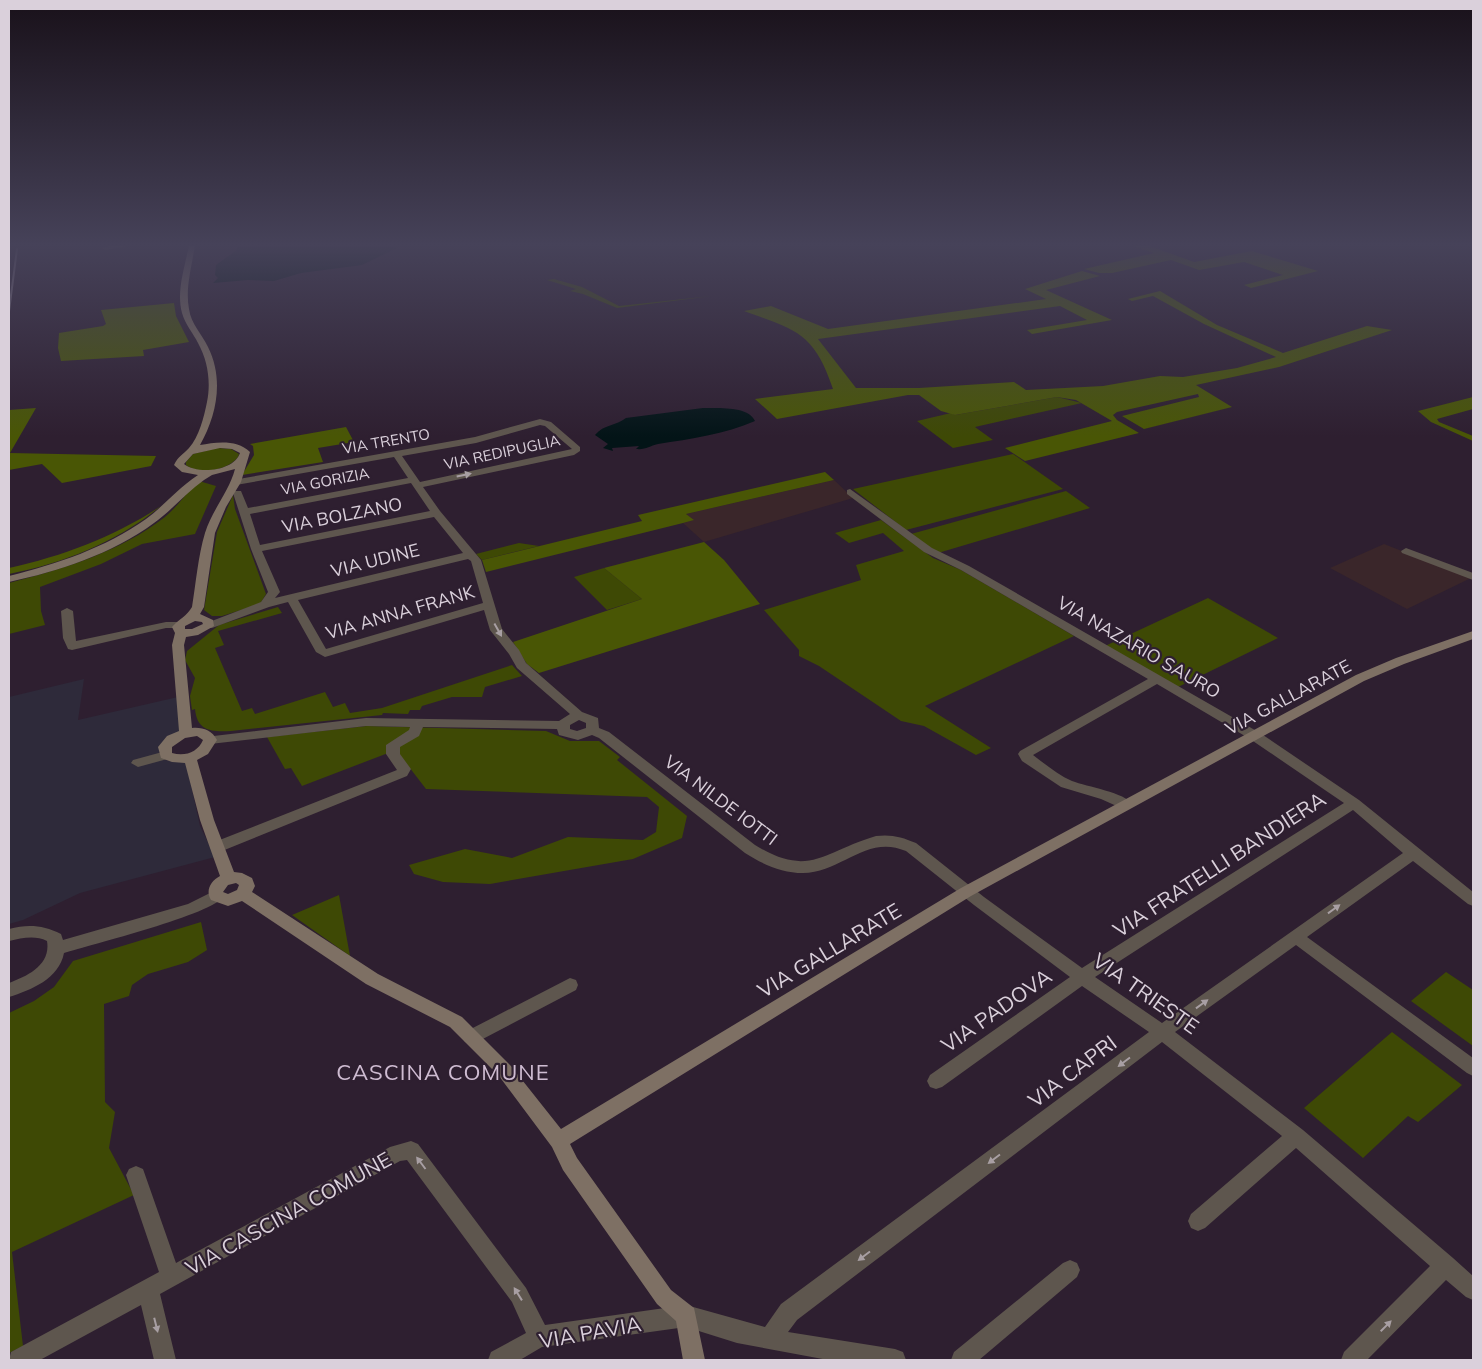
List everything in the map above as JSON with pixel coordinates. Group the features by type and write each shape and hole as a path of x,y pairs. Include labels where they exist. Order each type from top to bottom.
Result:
{"street":[{"path":"185,309 205,348 214,378 205,430 192,452"},
{"name":"VIA TRENTO","path":"237,488 396,454 476,440 540,422"},
{"name":"VIA REDIPUGLIA","path":"415,483 574,452 576,449 548,424 540,422"},
{"path":"205,430 229,445"},
{"path":"180,650 194,633 201,618 210,533 221,507 237,488 240,462 245,452 241,448 229,445 212,446 192,452 180,461 182,490"},
{"path":"396,454 436,513 469,556 476,560 496,630 515,653 521,665 574,710 578,716"},
{"path":"9,579 76,560 124,538 159,514 177,498 182,490 211,473 240,462"},
{"path":"182,469 188,472 211,473 230,477 237,488 256,549 274,592 265,604"},
{"name":"VIA GORIZIA","path":"244,512 415,483"},
{"name":"VIA NAZARIO SAURO","path":"850,492 928,550 965,568 1255,736 1354,803 1473,900"},
{"name":"VIA BOLZANO","path":"256,549 436,513"},
{"path":"1406,551 1473,577"},
{"name":"VIA UDINE","path":"201,618 228,617 265,604 469,556"},
{"name":"VIA ANNA FRANK","path":"292,599 322,652 325,653 488,605"},
{"path":"67,611 69,638 72,646 166,625 194,633"},
{"path":"180,629 201,618"},
{"path":"180,629 178,645 180,650 186,733"},
{"name":"VIA GALLARATE","path":"559,1141 966,892 1360,678 1400,661 1473,635"},
{"path":"1126,805 1106,796 1066,784 1027,758 1025,754 1157,679"},
{"path":"578,716 586,717 593,721 592,730 583,735 573,736 564,732 563,725 568,719 578,716"},
{"path":"210,740 366,722 563,725"},
{"path":"217,848 402,773 404,769 393,754 393,745 414,732 419,722"},
{"name":"VIA NILDE IOTTI","path":"592,730 604,735 750,849 773,862 812,867 823,864 875,840 887,839 899,841 911,847 966,892"},
{"path":"166,755 165,747 168,742 186,733 200,732 209,737 210,740"},
{"path":"138,763 166,755 176,759 190,758 206,748 210,740"},
{"path":"190,758 206,820 229,879"},
{"name":"VIA FRATELLI BANDIERA","path":"1082,977 1354,803"},
{"name":"VIA CAPRI","path":"771,1338 789,1312 1162,1032 1413,853"},
{"path":"58,948 193,908 216,896 228,900 243,894 246,890 247,882 236,877 229,879 217,888 216,896"},
{"name":"VIA TRIESTE","path":"966,892 1082,977 1162,1032 1296,1136 1473,1290"},
{"path":"243,894 372,979 456,1022 505,1072 559,1141 570,1164 664,1297 686,1316 704,1323 771,1338 895,1360"},
{"path":"9,935 24,931 43,931 55,938 58,948 56,956 49,967 38,978 23,986 9,990"},
{"path":"1296,937 1473,1068"},
{"name":"VIA PADOVA","path":"936,1081 1082,977"},
{"path":"472,1038 570,985"},
{"path":"1198,1221 1296,1136"},
{"name":"VIA CASCINA COMUNE","path":"19,1360 397,1153 411,1150 520,1295 539,1337"},
{"path":"136,1175 171,1277"},
{"path":"1352,1360 1446,1265"},
{"path":"962,1360 1070,1270"},
{"path":"148,1290 165,1360"},
{"path":"686,1316 694,1360"},
{"name":"VIA PAVIA","path":"499,1360 539,1337 686,1316"}],"shaded area":[{"path":"703,408 740,410 752,416 755,421 720,433 658,444 642,449 636,449 639,446 612,448 613,451 603,448 608,444 595,435 602,429 626,418"},
{"path":"834,480 853,498 704,542 683,523 693,520 686,514"},
{"path":"1384,544 1471,578 1407,609 1330,568"},
{"path":"84,679 78,720 178,697 181,731 161,746 159,753 164,760 186,762 200,826 215,857 80,893 23,920 9,924 9,697"}],"green space":[{"path":"175,309 176,316 189,342 143,350 144,356 61,361 58,348 59,333 103,326 106,324 101,310"},
{"path":"778,309 828,329 974,309 1039,309 818,339 856,388 919,388 1014,382 1026,390 1103,386 1160,376 1183,377 1237,368 1276,357 1204,324 1176,309 1190,309 1217,325 1283,353 1367,326 1392,330 1279,367 1196,385 1232,407 1144,429 1122,416 1199,397 1198,394 1117,412 1113,415 1117,420 1139,433 1025,461 1005,448 1112,421 1076,400 1057,397 955,415 941,411 919,395 908,395 777,419 755,399 833,389 818,355 801,336 777,323 744,311"},
{"path":"1066,309 1088,309 1112,320 1032,334 1027,330 1087,320"},
{"path":"1057,397 1082,403 975,427 993,440 953,448 917,421 951,413 955,415"},
{"path":"1473,397 1473,409 1437,419 1439,422 1473,436 1473,441 1431,422 1418,411"},
{"path":"36,408 10,453 156,456 151,466 62,483 42,464 9,470 9,410"},
{"path":"346,427 354,442 318,448 323,462 242,475 254,455 253,446 250,444"},
{"path":"217,448 231,449 239,454 238,457 228,465 213,470 199,470 186,465 186,462 193,454"},
{"path":"1013,454 1063,489 906,530 853,489"},
{"path":"825,472 834,480 686,514 694,520 683,523 486,572 482,560 642,521 638,515"},
{"path":"199,481 216,486 195,534 142,544 101,564 40,587 41,611 45,625 9,634 9,583 50,572 90,558 129,540 165,517"},
{"path":"1066,491 1090,508 938,553 911,534"},
{"path":"233,495 235,509 266,594 260,604 222,616 212,616 204,610 217,532"},
{"path":"161,506 126,530 89,549 50,564 9,574 9,568 49,558 88,544 125,527"},
{"path":"881,520 933,558 961,570 1074,636 925,706 991,748 976,755 924,726 901,721 819,666 799,656 799,650 764,610 861,580 856,565 904,551 883,533 849,543 835,533"},
{"path":"704,542 724,560 760,604 539,673 527,664 513,642 642,599 604,568"},
{"path":"519,543 539,546 482,560 476,554"},
{"path":"604,568 642,599 607,610 574,577"},
{"path":"1208,598 1278,638 1178,687 1105,646"},
{"path":"278,607 282,613 218,631 224,645 215,648 242,711 252,708 255,714 325,692 333,707 345,703 350,713 382,708 512,665 522,676 485,687 482,697 452,697 422,706 420,710 410,710 408,714 383,713 382,715 231,731 206,729 199,722 195,709 192,710 190,696 195,678 185,660 187,651 219,625"},
{"path":"367,726 546,731 570,741 599,741 620,757 617,760 687,816 682,838 633,859 490,884 443,882 414,874 409,865 465,849 512,858 568,837 643,840 656,832 659,807 647,797 426,789 396,750 302,786 291,768 285,769 267,737"},
{"path":"339,895 350,956 292,915"},
{"path":"201,922 207,950 188,962 148,974 132,985 129,996 104,1004 105,1102 115,1112 109,1148 134,1195 12,1252 23,1346 9,1353 9,1013 34,1001 54,987 73,961"},
{"path":"1446,972 1473,990 1473,1046 1411,1001"},
{"path":"1392,1032 1462,1085 1418,1122 1408,1116 1363,1158 1304,1108"}],"district":[{"name":"CASCINA COMUNE","path":"443,1072"}]}
